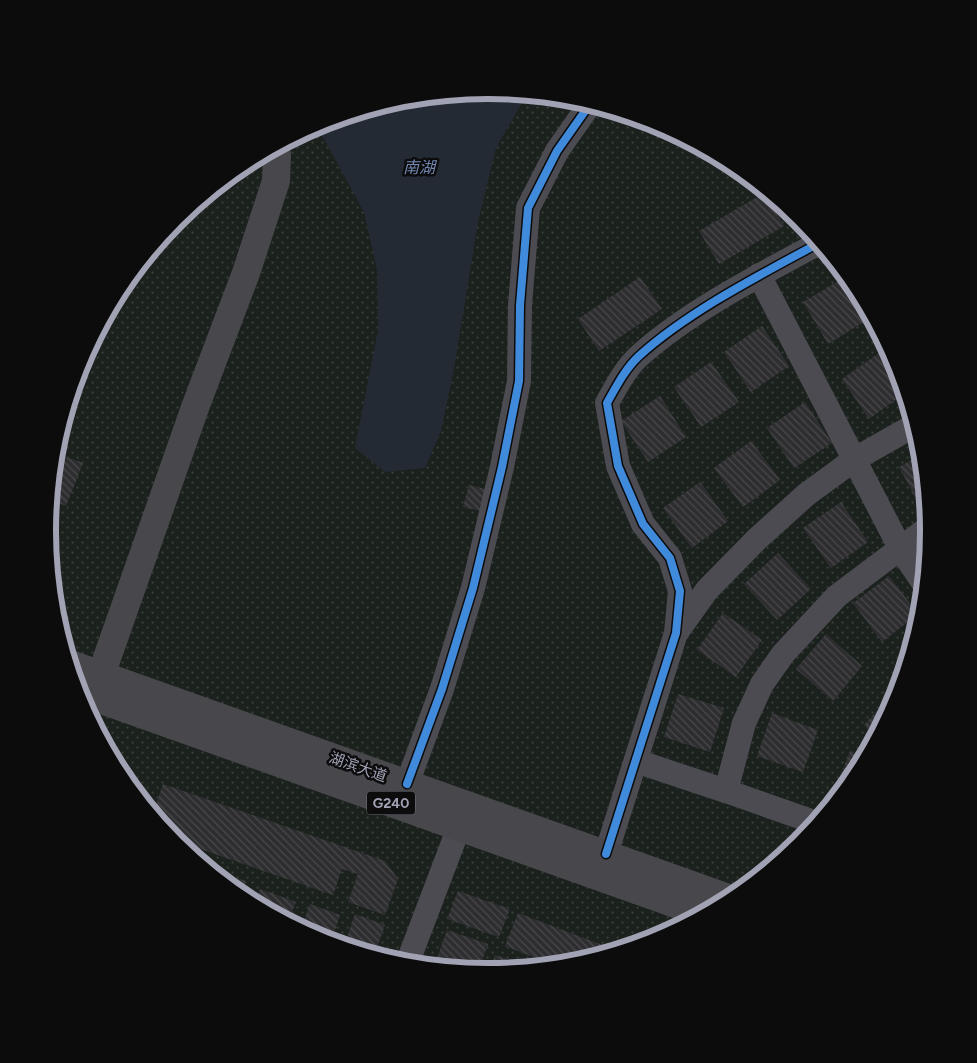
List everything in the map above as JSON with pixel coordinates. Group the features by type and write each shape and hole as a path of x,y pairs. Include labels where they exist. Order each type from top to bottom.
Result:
{"main road":[{"path":"101,675 196,405 246,272 276,181 278,154"},
{"name":"湖滨大道","path":"78,667 722,896"},
{"name":"湖滨大道","path":"89,696 695,911"}],"street":[{"path":"407,784 442,689 473,588 502,467 519,381 520,305 528,208 557,151 585,111"},
{"path":"606,854 676,633 680,591 670,558 643,524 618,466 607,403 622,376 639,357 690,318 759,275 813,246"},
{"path":"759,275 900,548 918,576"},
{"path":"676,633 707,590 757,539 807,494 855,459 908,429"},
{"path":"726,791 744,723 762,684 789,648 837,596 921,533"},
{"path":"636,761 810,820"},
{"path":"410,956 459,827"}],"shaded area":[{"path":"460,100 517,100 545,103 600,114 627,122 654,132 705,157 729,172 774,207 813,246 831,268 863,315 876,340 888,366 906,420 917,475 921,532 917,588 906,643 898,670 888,697 863,748 848,772 813,817 774,856 752,874 705,906 680,919 654,931 600,949 545,960 517,963 488,964 432,960 377,949 350,941 323,931 272,906 248,891 203,856 164,817 146,795 114,748 101,723 89,697 71,643 60,588 57,560 57,503 60,475 71,420 79,393 89,366 114,315 129,291 164,246 203,207 225,189 272,157 297,144 323,132 377,114 432,103"}],"water":[{"name":"南湖","path":"460,100 523,101 496,148 478,222 454,369 441,431 425,468 385,472 355,448 378,330 377,270 364,212 320,133 323,132 377,114 404,108"}],"building":[{"path":"760,195 771,205 784,226 719,264 699,231"},
{"path":"640,277 662,309 599,351 578,319"},
{"path":"840,280 866,321 828,344 803,302"},
{"path":"762,326 789,366 751,392 724,352"},
{"path":"879,353 888,366 899,397 869,419 842,379"},
{"path":"711,362 739,402 701,427 674,387"},
{"path":"660,396 686,437 648,462 621,421"},
{"path":"805,402 832,443 794,468 767,428"},
{"path":"751,441 780,480 743,507 714,468"},
{"path":"63,456 83,463 66,506 57,502"},
{"path":"914,458 920,506 899,467"},
{"path":"700,482 728,521 692,548 663,508"},
{"path":"469,485 485,489 480,511 463,507"},
{"path":"841,502 868,542 831,568 803,528"},
{"path":"778,553 811,589 777,620 744,584"},
{"path":"889,576 913,608 911,619 882,642 853,603"},
{"path":"723,613 762,640 736,677 697,650"},
{"path":"826,634 862,666 833,701 796,669"},
{"path":"678,694 724,708 710,752 664,737"},
{"path":"886,701 872,731 864,725"},
{"path":"772,713 818,730 803,772 757,756"},
{"path":"850,751 859,755 848,772 837,785"},
{"path":"163,784 385,861 398,879 385,915 348,902 358,874 342,869 333,895 193,847 155,807"},
{"path":"226,875 246,881 244,888"},
{"path":"260,889 296,902 291,916 257,897"},
{"path":"458,891 510,909 499,937 447,919"},
{"path":"310,904 340,915 333,935 304,922"},
{"path":"518,913 607,947 542,960 505,946"},
{"path":"355,914 385,925 377,949 346,940"},
{"path":"447,930 488,944 481,964 436,960"},
{"path":"495,955 519,963 517,963 492,964"}],"cycle path":[{"path":"407,784 442,689 473,588 502,467 519,381 520,305 528,208 557,151 585,111"},
{"path":"606,854 676,633 680,591 670,558 643,524 618,466 607,403 621,378 639,356 680,324 702,309 813,246"}]}
